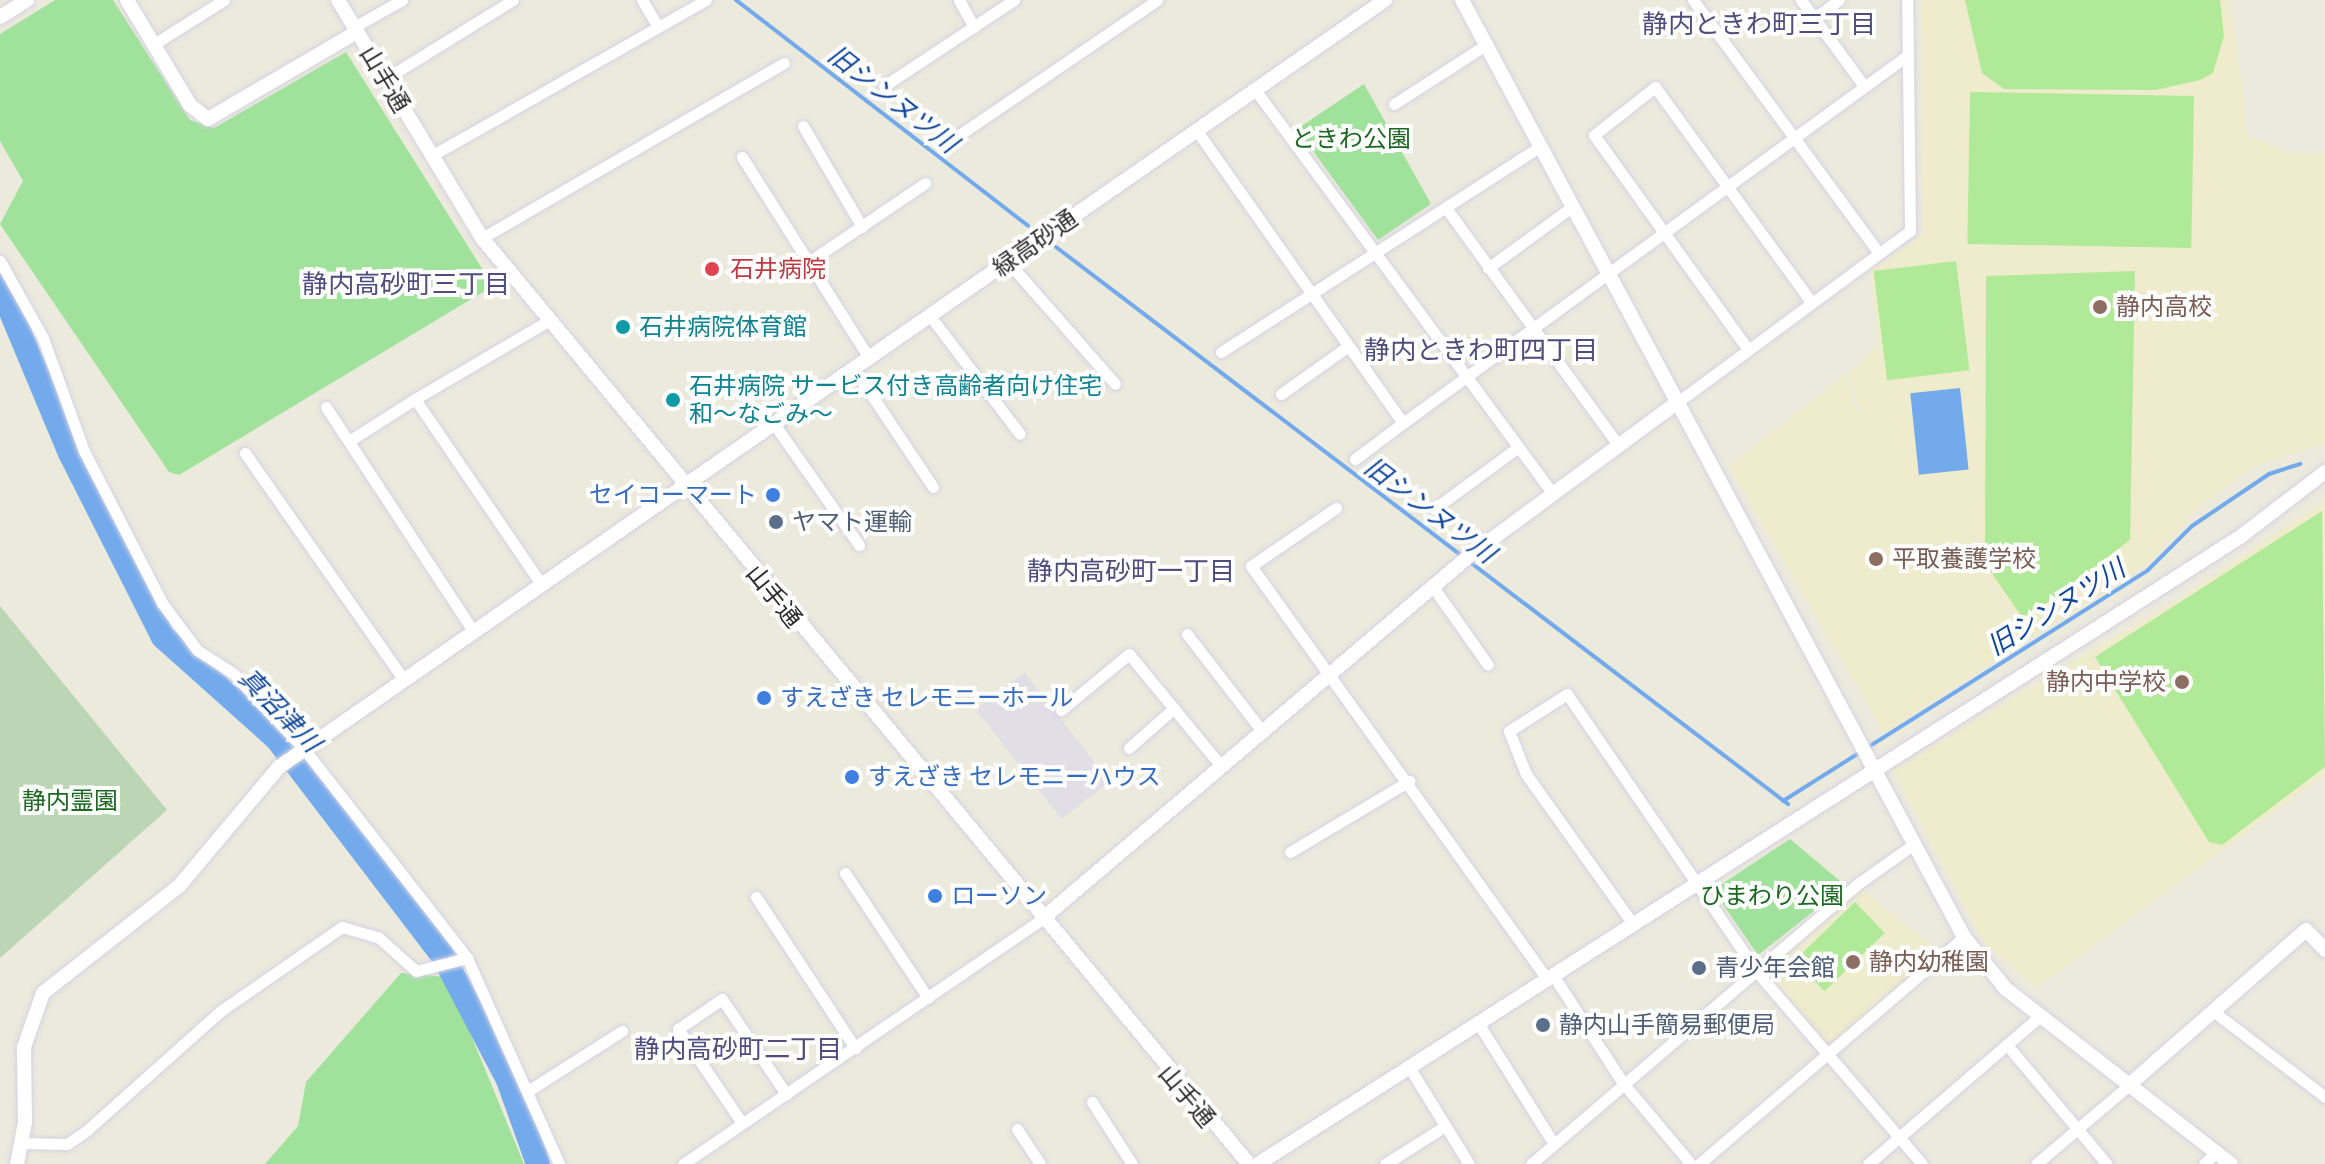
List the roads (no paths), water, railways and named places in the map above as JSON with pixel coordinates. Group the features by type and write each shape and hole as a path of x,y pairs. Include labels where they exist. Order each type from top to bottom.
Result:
{"street":[{"path":"0,17 27,0"},
{"path":"127,0 190,105 208,119 402,0"},
{"path":"154,44 224,0"},
{"name":"山手通","path":"338,0 482,238 1041,920 1249,1164"},
{"path":"385,79 497,4 513,0"},
{"path":"642,0 658,27"},
{"path":"431,156 706,0"},
{"path":"959,0 974,27"},
{"path":"884,86 1014,0"},
{"path":"949,142 1157,0"},
{"name":"緑高砂通","path":"17,1164 22,1143 24,1047 43,993 180,885 279,767 1385,0"},
{"path":"1462,0 1964,937 1992,976 2231,1164"},
{"path":"1693,0 1878,252"},
{"path":"1801,0 1864,86"},
{"path":"1815,18 1839,0"},
{"path":"683,1164 1041,920 1466,559 1747,348 1910,231 1907,0"},
{"path":"1394,104 1487,44"},
{"path":"1355,459 1908,55"},
{"path":"482,238 784,63"},
{"path":"1747,348 1666,231 1594,135 1655,87 1731,184 1811,302"},
{"path":"1256,91 1553,494"},
{"path":"803,126 862,227"},
{"path":"1197,131 1309,296 1403,423"},
{"path":"1221,352 1541,146"},
{"path":"742,157 869,358"},
{"path":"810,261 925,183"},
{"path":"1488,268 1573,206"},
{"path":"1446,208 1618,445"},
{"path":"0,261 162,603 197,650 234,674 301,751 463,960 531,1089 559,1164"},
{"path":"1008,262 1115,384"},
{"path":"930,316 1020,434"},
{"path":"349,441 548,321"},
{"path":"1281,394 1347,347"},
{"path":"854,369 933,487"},
{"path":"415,399 542,585"},
{"path":"326,407 473,631"},
{"path":"774,424 859,545"},
{"path":"1434,509 1517,448"},
{"path":"245,453 404,680"},
{"path":"1258,1164 2240,537 2325,472"},
{"path":"1336,508 1251,566 1409,781 1623,1083 1691,1164"},
{"path":"1433,587 1488,665"},
{"path":"1187,634 1262,731"},
{"path":"1061,710 1129,654 1221,766"},
{"path":"1633,924 1526,774 1509,731 1567,694 1700,881 1757,972 1922,1164"},
{"path":"1129,748 1174,708"},
{"path":"1290,852 1409,781"},
{"path":"1531,1164 1623,1083 1914,844"},
{"path":"845,873 928,998"},
{"path":"756,897 855,1048"},
{"path":"22,1143 67,1144 86,1131 222,1010 342,927 363,929 416,971 434,972 463,960"},
{"path":"2036,1164 2306,930 2325,950"},
{"path":"1699,1164 1964,937"},
{"path":"742,1123 678,1029 722,999 786,1094"},
{"path":"2213,1011 2325,1097"},
{"path":"1868,1164 2040,1016"},
{"path":"1478,1023 1554,1144"},
{"path":"531,1089 622,1031"},
{"path":"2007,1045 2107,1164"},
{"path":"1409,1067 1469,1164"},
{"path":"1092,1102 1132,1164"},
{"path":"1385,1164 1445,1126"},
{"path":"1017,1129 1040,1164"},
{"path":"2204,1164 2216,1152"}],"water":[{"path":"1960,388 1969,470 1919,475 1910,393"}],"waterway":[{"name":"旧シンヌツ川","path":"736,0 1028,226"},
{"name":"旧シンヌツ川","path":"1056,247 1788,804"},
{"name":"真沼津川","path":"0,286 70,453 163,637 277,739 443,956 508,1080 538,1164"},
{"name":"旧シンヌツ川","path":"1783,801 2148,570 2192,526 2269,474 2300,464"}],"place":[{"name":"石井病院","path":"712,269"},
{"name":"静内高校","path":"2100,307"},
{"name":"石井病院体育館","path":"623,327"},
{"name":"石井病院 サービス付き高齢者向け住宅 和～なごみ～","path":"673,400"},
{"name":"セイコーマート","path":"773,495"},
{"name":"ヤマト運輸","path":"776,522"},
{"name":"平取養護学校","path":"1876,559"},
{"name":"静内中学校","path":"2182,682"},
{"name":"すえざき セレモニーホール","path":"764,698"},
{"name":"すえざき セレモニーハウス","path":"852,777"},
{"name":"ローソン","path":"935,896"},
{"name":"静内幼稚園","path":"1853,962"},
{"name":"青少年会館","path":"1699,968"},
{"name":"静内山手簡易郵便局","path":"1543,1025"}],"district":[{"name":"静内ときわ町三丁目","path":"1759,24"},
{"name":"静内高砂町三丁目","path":"406,284"},
{"name":"静内ときわ町四丁目","path":"1481,350"},
{"name":"静内高砂町一丁目","path":"1131,571"},
{"name":"静内高砂町二丁目","path":"738,1049"}],"park label":[{"name":"ときわ公園","path":"1351,139"},
{"name":"静内霊園","path":"70,801"},
{"name":"ひまわり公園","path":"1772,896"}]}
